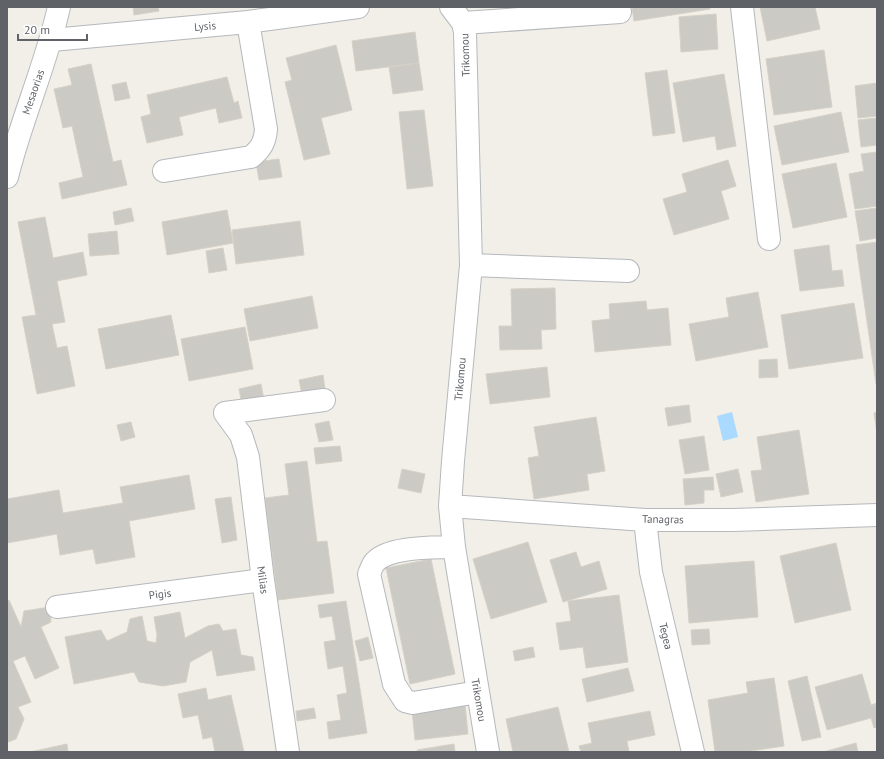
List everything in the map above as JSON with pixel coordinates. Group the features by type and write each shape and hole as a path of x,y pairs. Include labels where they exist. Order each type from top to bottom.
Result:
{"street":[{"name":"Mesaorias","path":"7,177 11,144 52,40 59,7"},
{"name":"Lysis","path":"52,40 248,22 358,7"},
{"path":"742,7 769,239"},
{"path":"457,15 620,12"},
{"name":"Trikomou","path":"457,15 465,32 471,266 452,461 450,506 454,547 488,752"},
{"path":"164,171 251,157 260,149 265,140 266,129 248,22"},
{"path":"471,266 628,271"},
{"name":"Milias","path":"288,752 263,580 248,457 241,435 225,413 324,400"},
{"name":"Tanagras","path":"450,506 645,520 733,520 877,515"},
{"name":"Tegea","path":"645,520 651,572 693,752"},
{"path":"454,547 403,550 384,556 375,562 369,574 394,684 405,701 413,703 478,692"},
{"name":"Pigis","path":"57,607 263,580"}],"water":[{"path":"732,412 738,437 723,441 717,416"}],"building":[{"path":"133,7 158,7 159,11 134,15"},
{"path":"632,7 710,7 710,9 634,21"},
{"path":"760,7 815,7 820,29 767,41"},
{"path":"716,14 718,49 681,52 679,17"},
{"path":"415,32 419,63 356,71 352,41"},
{"path":"336,45 352,110 321,118 330,154 304,160 285,82 292,80 286,58"},
{"path":"824,50 832,107 774,115 766,59"},
{"path":"419,63 423,90 393,94 389,67"},
{"path":"91,64 113,162 121,160 127,185 62,199 59,183 83,177 72,126 63,128 54,89 72,85 68,69"},
{"path":"667,70 675,133 653,136 645,73"},
{"path":"724,74 736,146 717,150 715,136 683,142 673,83"},
{"path":"227,77 234,103 238,101 242,118 219,123 216,108 179,117 183,135 147,143 141,117 151,114 147,95"},
{"path":"126,82 130,98 115,101 112,85"},
{"path":"877,83 877,116 858,118 855,86"},
{"path":"424,110 433,186 407,189 399,112"},
{"path":"841,112 849,152 782,165 774,126"},
{"path":"877,118 877,145 861,147 858,120"},
{"path":"877,152 877,206 855,209 849,174 864,171 861,154"},
{"path":"279,159 282,177 259,180 256,162"},
{"path":"728,160 736,186 721,191 729,219 674,235 663,199 687,192 682,174"},
{"path":"836,163 847,217 793,228 782,174"},
{"path":"131,208 134,221 115,225 113,212"},
{"path":"877,208 877,238 860,241 855,211"},
{"path":"227,210 233,243 167,255 162,222"},
{"path":"45,217 53,258 83,252 87,275 57,281 65,322 52,324 57,348 67,346 75,386 37,394 22,317 36,315 18,222"},
{"path":"300,221 304,255 236,264 232,230"},
{"path":"117,231 119,254 90,256 88,234"},
{"path":"877,242 877,384 876,384 856,245"},
{"path":"829,245 832,271 842,270 844,286 800,291 794,250"},
{"path":"223,248 227,270 209,273 206,251"},
{"path":"555,288 556,329 541,330 542,349 500,350 499,326 512,326 511,289"},
{"path":"758,292 768,347 696,361 689,324 729,317 726,298"},
{"path":"312,296 318,328 250,341 244,309"},
{"path":"646,301 647,310 668,308 671,345 595,352 592,321 610,319 609,304"},
{"path":"854,303 863,358 789,369 781,315"},
{"path":"171,315 179,355 106,369 98,329"},
{"path":"245,327 253,369 189,381 181,339"},
{"path":"777,359 778,377 759,378 759,360"},
{"path":"547,367 550,397 490,404 486,374"},
{"path":"323,375 325,389 302,394 299,380"},
{"path":"261,384 264,400 242,405 239,389"},
{"path":"689,405 691,422 668,426 665,408"},
{"path":"877,412 877,433 874,413"},
{"path":"596,417 605,471 587,474 589,490 534,499 528,458 539,456 534,427"},
{"path":"329,421 333,440 319,442 315,424"},
{"path":"131,422 135,437 121,441 117,425"},
{"path":"799,430 809,494 756,502 751,471 762,470 757,437"},
{"path":"704,436 709,470 685,474 679,440"},
{"path":"340,446 342,461 316,464 314,448"},
{"path":"307,461 317,542 327,541 334,593 278,600 265,498 289,495 285,464"},
{"path":"402,469 425,474 421,493 398,488"},
{"path":"738,469 743,492 721,497 716,474"},
{"path":"189,475 195,509 129,521 135,557 96,564 93,549 60,555 57,534 7,543 7,499 59,490 63,513 123,503 120,487"},
{"path":"713,477 714,490 704,490 704,503 685,505 683,479"},
{"path":"231,497 237,540 222,543 215,499"},
{"path":"528,542 547,602 491,619 473,559"},
{"path":"836,543 851,610 795,623 780,556"},
{"path":"576,552 581,567 599,561 607,589 563,602 550,560"},
{"path":"431,559 455,674 410,684 386,568"},
{"path":"754,561 758,617 689,623 685,566"},
{"path":"619,595 628,662 586,668 583,647 560,650 556,623 571,621 568,601"},
{"path":"9,600 21,627 24,611 50,607 51,622 41,627 59,668 35,679 25,656 13,661 31,702 18,707 24,719 16,739 8,742 7,601"},
{"path":"346,601 367,733 329,739 327,722 341,720 337,695 347,693 343,666 328,669 324,642 336,640 332,616 320,618 318,605"},
{"path":"180,612 185,638 208,626 219,624 223,631 236,629 241,655 253,657 255,670 217,676 212,650 190,662 186,682 163,686 139,682 134,672 74,684 65,637 101,630 107,641 127,632 130,619 142,616 147,641 156,643 157,635 154,617"},
{"path":"709,629 710,644 692,645 691,630"},
{"path":"368,637 373,658 360,661 355,641"},
{"path":"533,647 535,657 515,661 513,651"},
{"path":"628,668 634,691 587,702 582,679"},
{"path":"862,674 871,705 877,703 877,727 874,728 871,718 827,730 815,687"},
{"path":"807,676 821,737 802,741 788,681"},
{"path":"774,678 784,746 744,752 715,752 708,700 748,693 746,682"},
{"path":"206,688 208,700 231,695 244,752 215,752 212,737 203,739 198,715 183,718 178,694"},
{"path":"465,704 468,734 415,740 412,710"},
{"path":"558,707 569,752 513,752 506,719"},
{"path":"314,708 316,718 297,721 296,711"},
{"path":"650,711 655,735 627,741 629,752 581,752 579,746 592,743 588,723"},
{"path":"856,743 858,752 823,752"},
{"path":"67,744 68,752 30,752"},
{"path":"454,744 455,752 418,752 417,750"}]}
